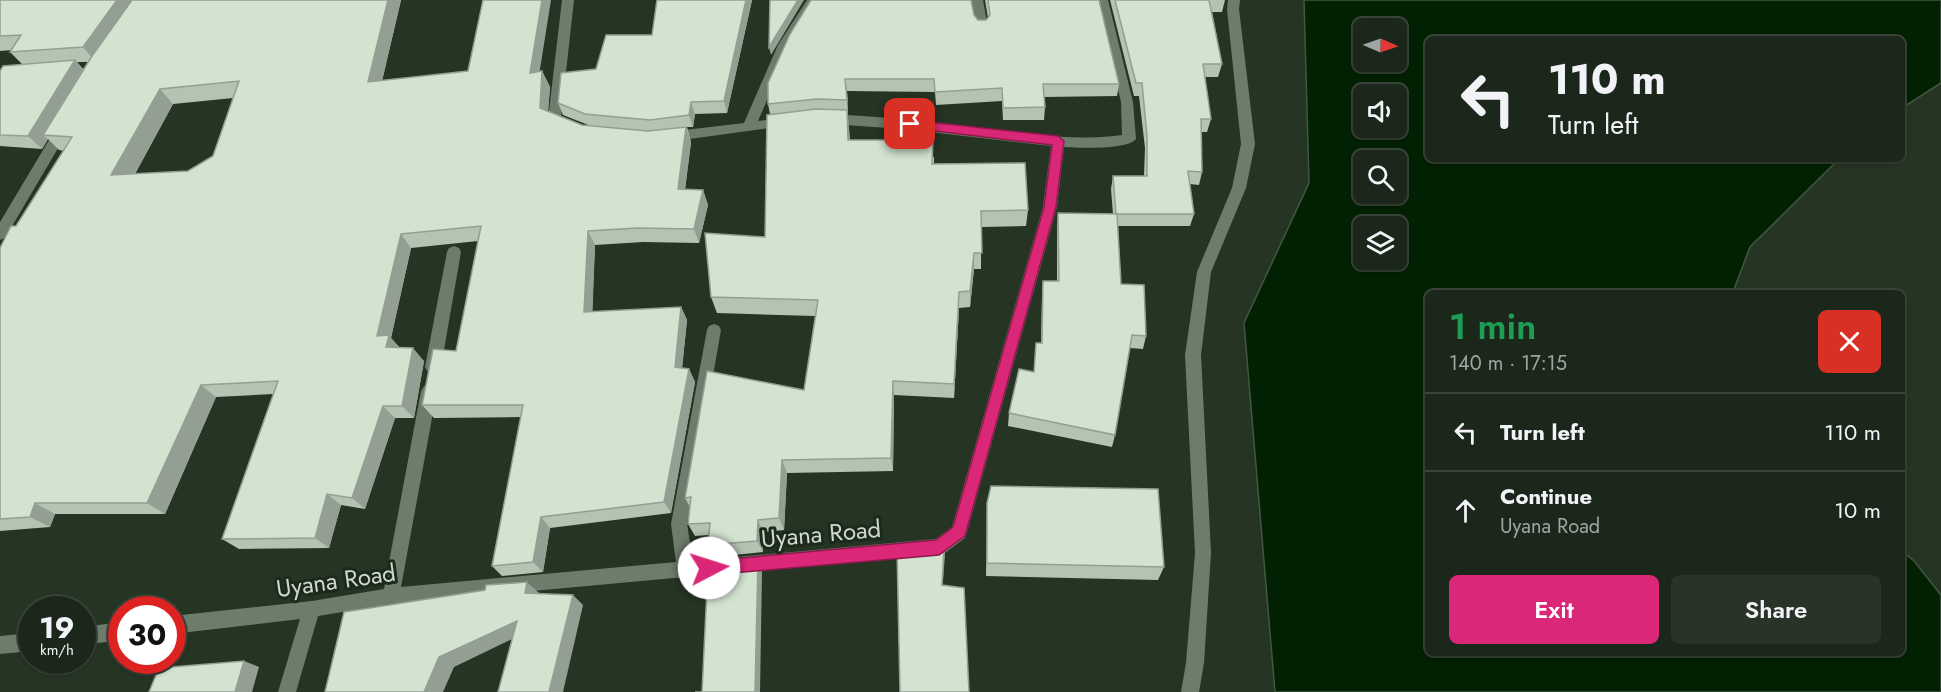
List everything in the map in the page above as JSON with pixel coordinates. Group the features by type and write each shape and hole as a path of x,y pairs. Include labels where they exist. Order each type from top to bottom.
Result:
{"street":[{"path":"568,0 554,119 580,129"},
{"path":"749,126 784,45 813,0"},
{"path":"977,0 982,28"},
{"path":"819,119 887,121 1027,139 1100,144 1129,139 1127,102 1102,0"},
{"path":"1190,692 1195,663 1203,553 1193,355 1204,272 1239,188 1248,144 1233,9 1234,0"},
{"path":"0,234 70,116"},
{"path":"654,139 795,121"},
{"name":"Uyana Road","path":"186,623 312,609 391,596 939,547 959,531 1050,207 1058,141"},
{"path":"391,596 454,252"},
{"path":"686,570 679,524 714,330"},
{"path":"287,692 312,609"},
{"path":"0,645 18,643"}],"shaded area":[{"path":"1304,0 1941,0 1941,83 1905,106 1905,36 1425,36 1425,162 1836,162 1750,247 1734,290 1425,290 1425,656 1905,656 1905,554 1914,561 1941,595 1941,692 1275,692 1244,323 1309,183"}],"building":[{"path":"0,0 117,0 83,47 10,52 21,35 0,36"},
{"path":"132,0 388,0 368,82 468,71 483,0 542,0 530,73 542,71 540,108 582,125 648,131 686,127 678,189 703,190 694,229 637,228 588,231 584,312 681,307 675,367 689,369 664,502 541,517 533,562 492,566 523,405 422,405 433,349 456,351 481,226 401,234 377,336 389,335 386,347 413,348 402,406 383,406 352,498 327,494 315,538 222,539 278,381 201,385 147,503 35,503 30,517 0,519 0,248 11,226 16,226 72,137 43,135 92,56","holes":["239,81 213,156 188,171 111,175 160,89"]},
{"path":"657,0 746,0 724,101 691,102 689,115 650,120 585,114 558,103 561,73 596,69 606,35 652,35"},
{"path":"770,0 798,0 769,47"},
{"path":"811,0 971,0 974,15 978,20 986,20 990,15 988,0 1099,0 1119,84 1043,84 1045,107 1003,108 1002,88 935,92 934,79 845,79 847,100 817,99 768,104 768,83 790,34"},
{"path":"1115,0 1209,0 1222,64 1203,64 1211,119 1201,119 1202,172 1188,171 1194,214 1116,214 1113,176 1147,176 1147,136 1142,83 1136,83"},
{"path":"75,60 28,136 0,135 0,71 3,66"},
{"path":"816,109 847,110 848,140 933,140 932,164 1025,163 1028,210 981,211 982,253 974,253 970,291 959,292 954,384 893,381 891,458 782,460 779,518 758,520 757,541 708,545 710,523 688,524 691,497 685,498 707,371 804,390 818,300 711,297 705,233 765,237 767,115"},
{"path":"1058,213 1117,214 1121,284 1144,285 1146,336 1132,335 1115,435 1009,413 1019,369 1034,372 1036,343 1042,343 1043,281 1059,281"},
{"path":"991,486 1158,489 1164,567 987,563 987,503"},
{"path":"944,545 942,585 964,588 969,692 900,692 897,550"},
{"path":"758,562 755,692 702,692 708,567"},
{"path":"527,582 525,593 573,595 549,692 498,692 517,621 439,657 424,692 325,692 344,612 485,590 486,585"},
{"path":"244,661 235,692 149,692 156,674 186,674 186,666"}],"route":[{"path":"709,568 939,547 959,531 1050,207 1058,141 910,124"}]}
